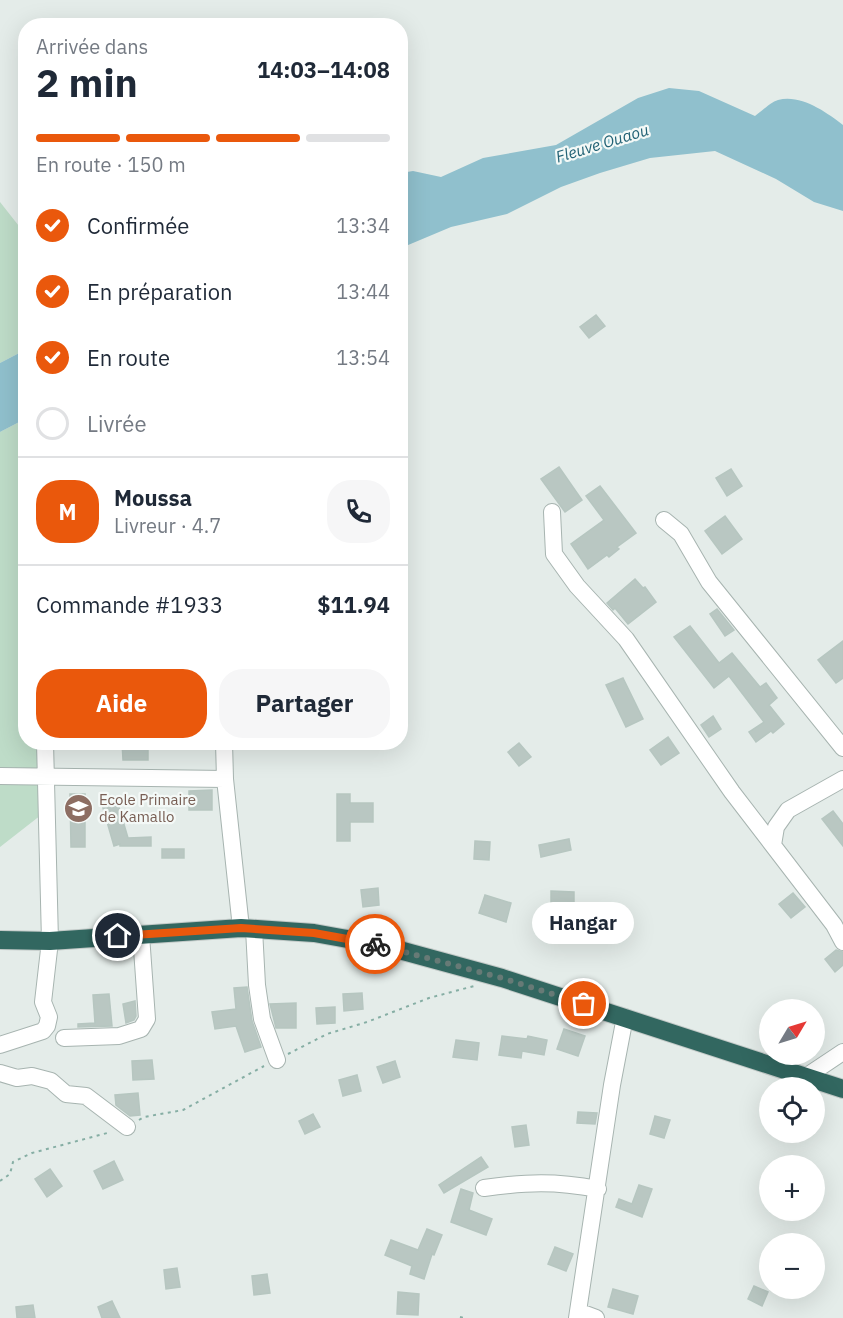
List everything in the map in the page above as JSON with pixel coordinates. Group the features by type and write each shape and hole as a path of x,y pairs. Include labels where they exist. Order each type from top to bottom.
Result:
{"highway":[{"path":"0,940 50,941 248,928 314,933 381,945 502,978 843,1089"}],"street":[{"path":"552,512 554,554 577,586 626,639 732,792 834,925 843,942"},
{"path":"664,520 681,534 709,582 843,748"},
{"path":"0,1045 43,1031 49,1017 43,1002 50,941 45,750"},
{"path":"224,750 225,779 262,1019 276,1060"},
{"path":"0,776 225,779"},
{"path":"773,845 776,827 788,810 843,779"},
{"path":"64,1038 119,1036 141,1029 147,1019 141,935"},
{"path":"596,1318 579,1315 612,1085 625,1017"},
{"path":"807,1076 843,1052"},
{"path":"0,1073 17,1078 32,1076 51,1081 66,1094 86,1096 127,1127"},
{"path":"484,1188 519,1183 562,1182 598,1189"}],"path":[{"path":"0,1180 10,1174 13,1162 32,1153"}],"green space":[{"path":"0,202 18,225 18,354 0,363"},
{"path":"18,423 18,750 52,750 50,808 0,847 0,432"}],"water":[{"name":"Fleuve Ouaou","path":"669,88 699,91 755,116 778,100 795,100 813,105 843,125 843,211 814,202 776,179 715,151 650,158 600,173 561,187 507,214 451,227 408,245 408,172 441,177 483,158 556,145 638,98"},
{"path":"18,354 18,423 0,432 0,363"}],"building":[{"path":"596,315 605,326 589,338 580,327"},
{"path":"559,467 582,500 565,512 541,479"},
{"path":"731,469 742,486 727,496 716,478"},
{"path":"600,486 636,533 617,547 619,549 609,557 607,555 588,569 571,544 604,520 586,496"},
{"path":"725,516 742,539 722,554 705,531"},
{"path":"635,579 643,588 645,587 656,602 628,624 615,608 613,610 607,603"},
{"path":"717,609 734,630 725,636 710,614"},
{"path":"690,626 719,663 732,653 760,687 766,683 777,698 769,705 784,724 756,742 749,732 764,722 729,676 714,688 674,637"},
{"path":"843,641 843,678 836,683 818,660"},
{"path":"623,678 643,719 626,727 606,685"},
{"path":"713,716 721,729 709,737 701,725"},
{"path":"668,737 679,753 661,765 650,750"},
{"path":"519,743 531,757 519,766 508,752"},
{"path":"122,750 148,750 148,760 123,760"},
{"path":"212,790 212,810 189,810 189,791"},
{"path":"70,794 85,794 85,847 71,847"},
{"path":"337,794 350,794 350,803 373,803 373,822 350,822 350,841 337,841"},
{"path":"116,797 128,838 151,837 151,846 120,846 120,844 114,846 101,801"},
{"path":"833,811 843,824 843,846 822,819"},
{"path":"569,839 571,850 541,857 539,845"},
{"path":"475,841 490,842 489,860 474,859"},
{"path":"162,849 184,849 184,858 162,858"},
{"path":"378,888 379,905 363,907 361,890"},
{"path":"551,891 574,892 574,907 551,906"},
{"path":"793,893 805,907 791,918 779,904"},
{"path":"485,895 511,903 506,922 479,913"},
{"path":"836,950 843,952 843,965 835,972 825,959"},
{"path":"247,987 252,1021 261,1047 245,1052 236,1026 215,1029 212,1012 236,1009 234,988"},
{"path":"362,993 363,1009 344,1011 343,994"},
{"path":"109,994 112,1026 78,1027 78,1024 95,1023 93,995"},
{"path":"135,1001 136,1016 134,1020 126,1023 123,1004"},
{"path":"296,1003 296,1028 276,1028 270,1004"},
{"path":"335,1007 335,1023 317,1024 316,1008"},
{"path":"564,1029 585,1036 578,1056 557,1049"},
{"path":"502,1036 527,1039 528,1036 547,1040 544,1055 522,1051 521,1058 499,1055"},
{"path":"456,1040 479,1043 477,1060 453,1057"},
{"path":"152,1060 154,1079 133,1080 132,1061"},
{"path":"395,1061 400,1077 383,1083 377,1067"},
{"path":"357,1075 361,1091 343,1096 339,1080"},
{"path":"138,1093 140,1115 130,1116 116,1105 115,1095"},
{"path":"578,1112 597,1113 595,1124 577,1123"},
{"path":"313,1114 320,1127 305,1134 299,1121"},
{"path":"655,1116 670,1120 664,1138 650,1134"},
{"path":"526,1125 529,1145 515,1147 512,1127"},
{"path":"481,1157 488,1167 444,1193 439,1185"},
{"path":"114,1161 123,1180 103,1189 94,1171"},
{"path":"50,1169 62,1186 47,1197 35,1179"},
{"path":"639,1185 652,1189 642,1217 616,1207 619,1199 632,1204"},
{"path":"461,1189 473,1193 469,1210 492,1219 486,1235 451,1222"},
{"path":"427,1229 442,1235 434,1255 432,1254 424,1279 410,1274 412,1266 385,1255 391,1240 418,1250"},
{"path":"555,1247 573,1254 566,1271 548,1264"},
{"path":"177,1268 180,1287 166,1289 164,1270"},
{"path":"267,1274 270,1293 254,1295 252,1276"},
{"path":"754,1286 759,1288 759,1299 765,1299 762,1306 748,1299"},
{"path":"613,1289 638,1296 633,1314 608,1307"},
{"path":"398,1292 419,1294 418,1315 397,1314"},
{"path":"112,1301 120,1318 102,1318 98,1307"},
{"path":"33,1305 35,1318 17,1318 16,1307"}],"way so far":[{"path":"375,944 502,978 584,1004"}],"place":[{"name":"Ecole Primaire de Kamallo","path":"78,808"},
{"name":"Hangar","path":"584,1004"}],"route":[{"path":"118,936 241,928 314,933 375,944"}]}
